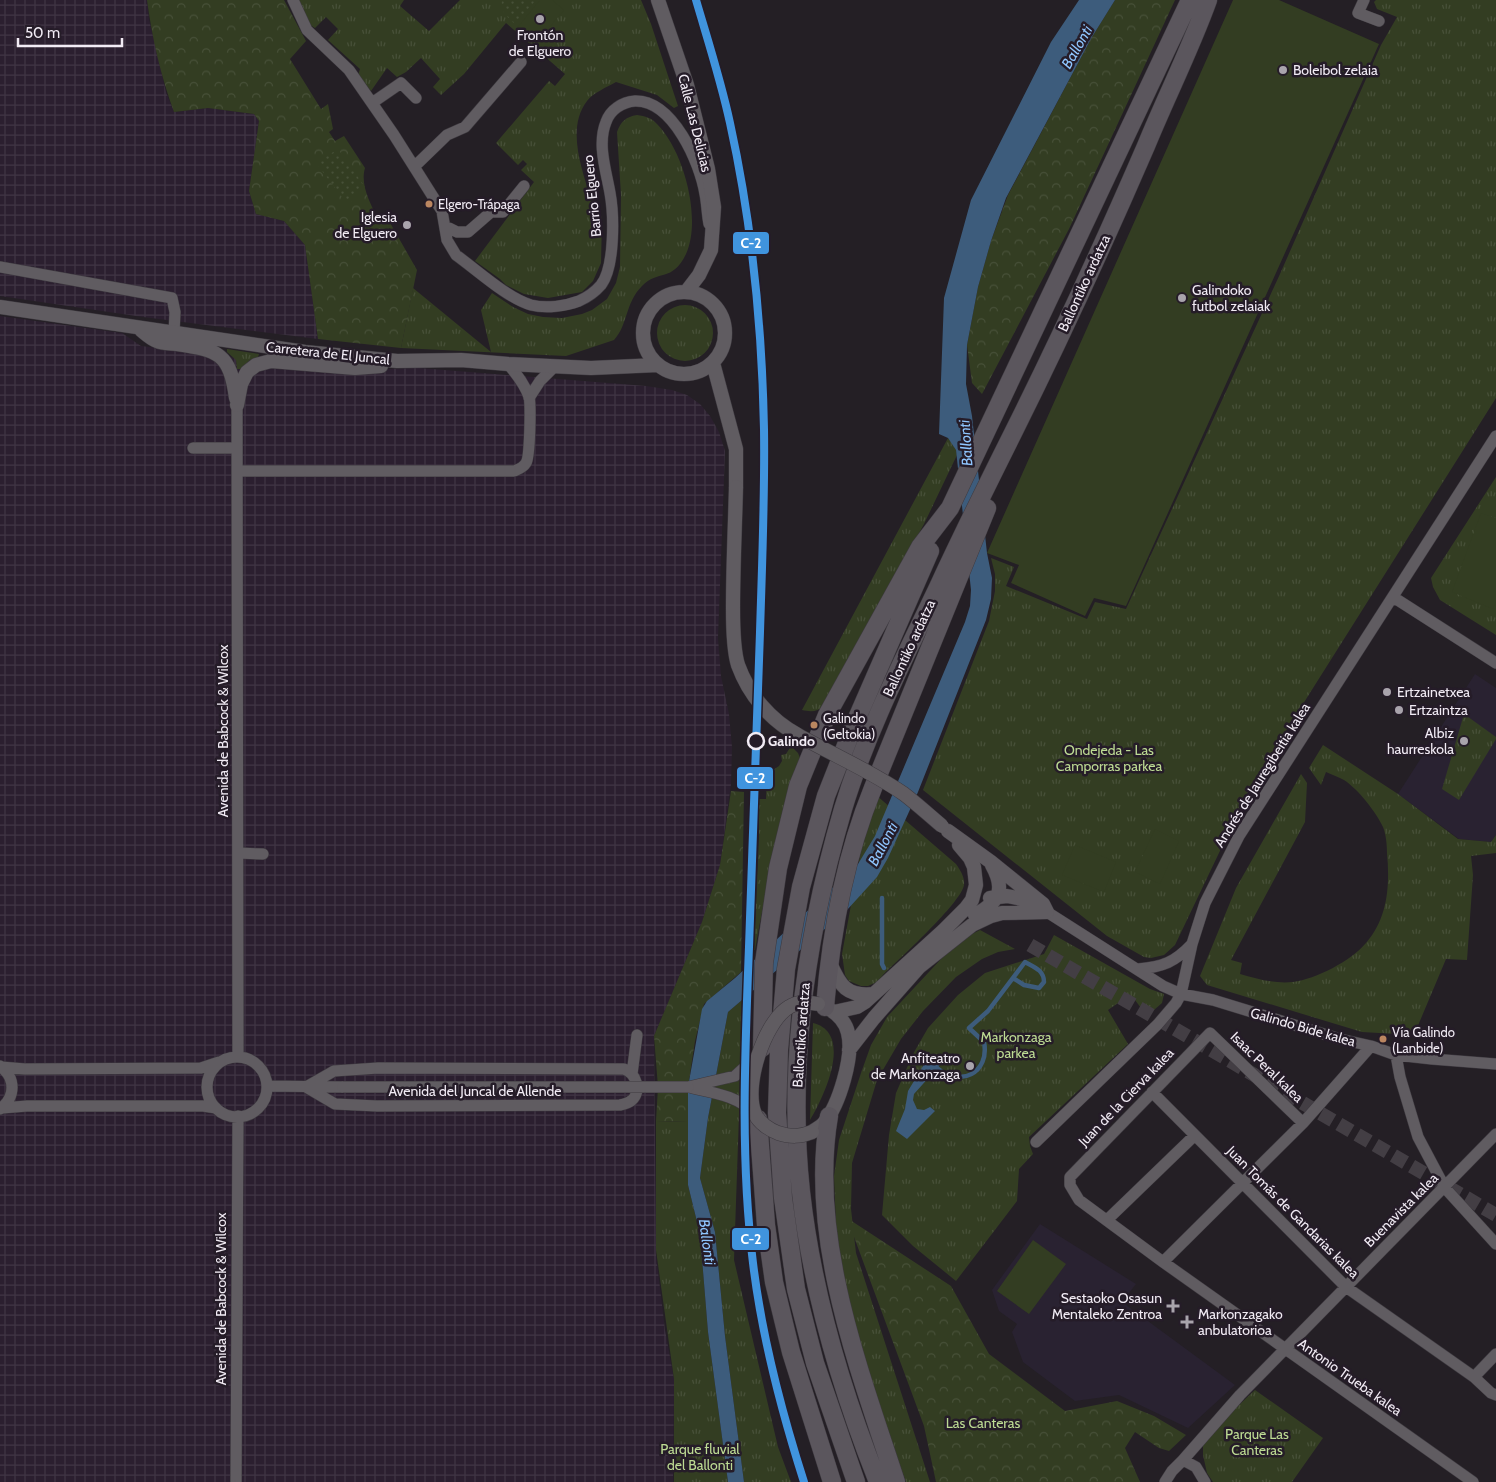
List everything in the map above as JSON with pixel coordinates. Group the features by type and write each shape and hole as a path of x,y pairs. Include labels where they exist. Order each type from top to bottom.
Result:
{"main road":[{"name":"Ballontiko ardatza","path":"856,1482 815,1363 796,1289 783,1198 777,1113 780,1050 786,969 801,888 826,796 857,716 901,615 1190,0"},
{"name":"Ballontiko ardatza","path":"878,1482 863,1444 816,1290 801,1191 796,1109 800,1035 806,974 822,891 844,807 871,730 960,538 1014,431 1108,233 1208,0"},
{"path":"826,1008 832,944 849,859 866,805 998,482 1014,431"},
{"path":"761,1051 764,962 778,868 798,786 827,715 920,547 950,508"},
{"path":"829,1116 824,1155 826,1204 833,1265 848,1336 896,1482"},
{"path":"757,1117 766,1226 774,1282 791,1352 832,1482"}],"street":[{"name":"Barrio Elguero","path":"293,0 307,30 349,70 394,134 442,211 447,240 456,255 512,295 532,305 552,307 572,304 588,297 602,284 610,261 613,235 602,136 606,120 616,108 629,102 640,101 655,106 668,116 695,160 705,193 711,250"},
{"name":"Calle Las Delicias","path":"658,0 687,85 708,169 714,207 711,250"},
{"path":"1364,0 1358,13 1378,21"},
{"path":"414,167 447,135 465,127 521,62"},
{"path":"372,103 401,83 416,98"},
{"path":"445,226 457,232 468,232 491,212 503,212 524,186"},
{"path":"686,292 699,275 711,250"},
{"path":"0,267 172,298 175,312 174,333"},
{"path":"686,292 698,295 709,301 718,310 723,321 725,334 723,346 713,363 699,372 688,374 677,374 667,371 658,364 650,356 645,345 646,319 652,308 661,300 673,294 686,292"},
{"name":"Carretera de El Juncal","path":"0,307 305,352 397,360 461,360 591,368 658,364"},
{"path":"136,327 157,342 203,348 225,360 232,372 237,405"},
{"path":"237,405 241,384 247,372 256,365 272,361 355,368 382,366 397,360"},
{"path":"713,363 736,449 734,626 738,663 748,686 761,706 777,722 881,780 920,806 945,829 970,858 974,867 976,885 965,918 880,1011 849,1050"},
{"path":"237,471 514,471 520,469 525,465 529,454 529,398 522,380 508,364"},
{"path":"529,398 540,382 555,366"},
{"name":"Avenida de Babcock & Wilcox","path":"237,405 238,1057"},
{"name":"Andrés de Jauregibeitia kalea","path":"1036,1142 1165,1016 1181,994 1192,944 1205,903 1238,836 1496,436"},
{"path":"193,448 237,448"},
{"path":"1393,596 1496,663"},
{"path":"945,829 991,862 1045,908"},
{"path":"238,853 263,854"},
{"path":"757,1117 751,1090 761,1051 770,1029 781,1012 789,1006 800,1002 826,1008 857,1006 874,994 965,918 988,908 1000,884 991,862"},
{"path":"993,899 1018,897 1045,908"},
{"path":"965,918 1045,908"},
{"name":"Galindo Bide kalea","path":"1045,908 1163,986 1181,994 1213,1000 1396,1055 1496,1064"},
{"path":"1142,972 1173,961 1192,944"},
{"path":"830,963 838,981 846,990 863,995 874,994"},
{"name":"Galindo Bide kalea","path":"1142,972 1174,985 1186,976"},
{"path":"688,1087 724,1095 748,1107 770,1129 791,1136 805,1135 812,1132 824,1123 829,1116 841,1086 849,1050 848,1033 841,1019 826,1008"},
{"name":"Juan de la Cierva kalea","path":"1070,1185 1070,1177 1210,1032"},
{"name":"Isaac Peral kalea","path":"1210,1032 1303,1122"},
{"path":"632,1074 637,1035"},
{"path":"1163,1262 1303,1122 1371,1046"},
{"path":"688,1087 735,1076 761,1051"},
{"path":"1396,1055 1400,1077 1418,1137 1444,1188 1496,1244"},
{"path":"1,1066 25,1069 201,1068 228,1058 238,1057 255,1063 261,1070 267,1086 261,1104 247,1115 238,1116 222,1113 210,1100 207,1084 212,1070 219,1062"},
{"path":"1,1066 8,1072 13,1088 7,1103 1,1108"},
{"name":"Avenida del Juncal de Allende","path":"378,1068 620,1069 632,1074 636,1081 634,1098 620,1105 377,1106 335,1104 306,1087 334,1071 378,1068"},
{"name":"Avenida del Juncal de Allende","path":"267,1086 688,1087"},
{"name":"Juan Tomás de Gandarias kalea","path":"1152,1092 1346,1286 1474,1377 1491,1393 1496,1395"},
{"path":"1,1108 27,1106 193,1106 216,1108"},
{"name":"Avenida de Babcock & Wilcox","path":"236,1482 238,1116"},
{"name":"Buenavista kalea","path":"1164,1482 1240,1395 1496,1134"},
{"path":"1107,1220 1195,1135"},
{"name":"Antonio Trueba kalea","path":"1070,1185 1079,1200 1163,1262 1473,1482"},
{"path":"1474,1377 1496,1354"},
{"path":"1183,1460 1196,1467 1205,1482"}],"shaded area":[{"path":"0,0 147,0 149,19 166,92 174,112 208,108 254,114 259,121 249,191 256,214 284,221 305,245 318,339 143,317 0,296"},
{"path":"0,316 122,333 141,346 346,370 419,368 646,386 672,390 687,395 700,404 710,416 719,432 725,451 718,638 721,676 729,714 732,747 731,784 720,865 702,922 654,1036 656,1255 665,1330 674,1379 673,1482 0,1482"},
{"name":"Albiz haurreskola","path":"1475,674 1496,688 1496,835 1491,842 1459,839 1398,794"},
{"path":"1040,1224 1136,1284 1122,1302 1235,1385 1188,1428 1119,1395 1075,1401 1023,1362 1012,1332 1017,1324 999,1311 992,1290"}],"green space":[{"path":"147,0 284,0 306,41 290,59 321,109 328,104 333,129 329,132 335,141 344,136 365,168 365,187 377,217 385,214 417,270 401,348 318,339 305,245 284,221 256,214 249,191 259,121 254,114 208,108 174,112 158,57"},
{"path":"297,0 404,0 400,6 429,31 460,0 641,0 651,24 678,106 674,108 657,95 616,82 593,95 581,112 577,136 580,162 591,199 595,199 602,218 601,263 593,281 582,292 548,298 524,294 506,285 475,261 534,182 521,170 527,164 523,160 518,165 496,143 549,81 555,86 565,74 506,23 464,74 441,95 433,87 440,79 421,58 406,72 397,77 387,68 371,91 358,75 360,69 328,40 338,29 326,17 315,28 310,25"},
{"path":"502,0 536,0 515,24 503,11"},
{"name":"Frontón de Elguero","path":"540,0 552,0 564,10 536,43 517,28"},
{"path":"1115,0 1175,0 1069,229 982,394 972,383 967,345 978,287 991,241 1008,195 1092,37"},
{"name":"Galindoko futbol zelaiak","path":"1233,0 1279,0 1379,44 1126,606 1094,598 1085,616 1011,583 1019,565 987,553"},
{"name":"Ondejeda - Las Camporras parkea","path":"1376,0 1496,0 1496,398 1250,788 1175,945 1164,955 1151,958 1144,957 1107,936 923,790 989,621 995,591 995,574 991,558 1014,567 1006,586 1087,619 1095,602 1126,609 1280,274 1381,45 1397,17 1377,9 1374,2"},
{"path":"637,115 655,122 667,136 675,151 688,186 692,223 686,254 681,263 670,272 648,281 642,286 632,300 622,328 614,340 566,356 401,348 413,288 491,352 481,310 492,293 513,307 528,314 562,318 592,310 607,299 616,283 620,267 621,195 617,132 624,120"},
{"path":"338,149 365,187 348,205 316,163"},
{"path":"685,305 696,307 705,313 711,322 713,333 711,344 705,353 696,359 685,361 674,359 665,353 659,344 657,333 659,322 665,313 674,307"},
{"path":"227,349 259,354 258,357 237,369 236,360 227,352"},
{"path":"948,438 956,449 957,455 924,524 824,706 814,711 802,710"},
{"path":"1496,477 1496,635 1440,600 1433,587 1431,578"},
{"path":"1481,513 1496,518 1496,600 1493,609 1452,592"},
{"path":"1464,714 1496,737 1496,739 1459,800 1442,789"},
{"path":"1323,745 1398,794 1458,839 1491,842 1496,835 1496,853 1471,856 1473,875 1467,960 1446,959 1414,1035 1362,1032 1207,985 1200,976 1236,888 1301,774 1307,783 1305,822 1231,960 1242,963 1240,974 1246,976 1280,982 1302,980 1332,968 1360,950 1379,923 1386,901 1388,877 1386,836 1380,821 1355,789 1344,780 1326,772 1321,785 1309,768"},
{"path":"791,746 800,758 775,854 754,950 759,799 766,799 767,774 779,766 782,761 781,755 786,754"},
{"path":"731,791 744,792 741,972 704,1004 695,1041 688,1087 688,1122 656,1121 658,1087 654,1036 702,922 720,865"},
{"path":"876,795 956,864 963,876 964,885 941,917 877,982 868,986 861,986 849,981 845,975 842,954 864,834"},
{"path":"1155,829 1179,841 1160,884 1135,872"},
{"path":"1075,845 1116,862 1104,892 1062,875"},
{"path":"980,930 1015,949 998,952 982,959 956,977 923,1011 901,1039 877,1080 852,1163 851,1209 856,1253 930,1482 906,1482 851,1330 836,1226 834,1176 839,1140 861,1073 871,1045 887,1017 942,958 972,934"},
{"name":"Markonzaga parkea","path":"1054,935 1150,989 1164,994 1162,1003 1147,1016 1135,1000 1128,996 1108,1010 1128,1044 1029,1137 1033,1154 1019,1169 1017,1201 956,1281 913,1246 882,1215 889,1135 896,1093 913,1054 928,1028 958,995 985,973 1044,954"},
{"name":"Parque fluvial del Ballonti","path":"743,999 734,1260 778,1447 791,1482 744,1482 725,1336 715,1232 700,1178 708,1118 728,1012"},
{"path":"813,1023 825,1029 832,1039 834,1052 828,1082 810,1120"},
{"name":"Parque fluvial del Ballonti","path":"656,1121 688,1122 688,1185 700,1234 708,1332 728,1482 674,1482 674,1379 656,1250"},
{"name":"Las Canteras","path":"847,1218 951,1286 989,1354 1065,1411 1117,1401 1154,1416 1186,1435 1169,1451 1159,1448 1135,1432 1125,1448 1140,1482 936,1482 924,1426"},
{"path":"1033,1240 1066,1264 1029,1314 997,1291"},
{"name":"Parque Las Canteras","path":"1255,1390 1323,1438 1292,1482 1213,1482 1207,1473 1203,1445 1224,1419"}],"water":[{"name":"Ballonti","path":"1079,0 1115,0 1092,37 1006,198 978,287 967,345 966,384 972,416 987,553 992,578 991,599 986,620 918,792 888,858 877,877 847,910 728,1012 708,1118 700,1178 715,1232 725,1336 744,1482 728,1482 708,1332 700,1234 688,1185 688,1087 702,1009 707,1001 735,978 858,864 875,836 965,622 970,606 971,590 956,450 948,438 939,434 944,298 971,200 1051,42"},
{"path":"929,1056 940,1065 914,1094 913,1100 917,1109 924,1110 930,1107 935,1111 907,1139 896,1131 905,1109 908,1091"}],"waterway":[{"path":"882,898 882,964 884,968"},
{"path":"937,1068 955,1077 964,1077 978,1069 985,1053 984,1042 969,1028 988,1011 1025,962 1040,972 1044,982 1039,988 1024,985 1013,978"}],"tunnel":[{"path":"1030,945 1496,1215"}],"transit line":[{"name":"C-2","path":"696,0 723,92 738,161 750,237 761,352 764,480 745,1065 746,1184 753,1263 767,1346 780,1401 804,1482"}],"place":[{"name":"Frontón de Elguero","path":"540,19"},
{"name":"Boleibol zelaia","path":"1283,70"},
{"name":"Elgero-Trápaga","path":"429,204"},
{"name":"Iglesia de Elguero","path":"407,225"},
{"name":"Galindoko futbol zelaiak","path":"1182,298"},
{"name":"Ertzainetxea","path":"1387,692"},
{"name":"Ertzaintza","path":"1399,710"},
{"name":"Galindo (Geltokia)","path":"814,725"},
{"name":"Galindo","path":"756,741"},
{"name":"Albiz haurreskola","path":"1464,741"},
{"name":"Vía Galindo (Lanbide)","path":"1383,1039"},
{"name":"Anfiteatro de Markonzaga","path":"970,1066"},
{"name":"Sestaoko Osasun Mentaleko Zentroa","path":"1173,1306"},
{"name":"Markonzagako anbulatorioa","path":"1187,1322"}]}
